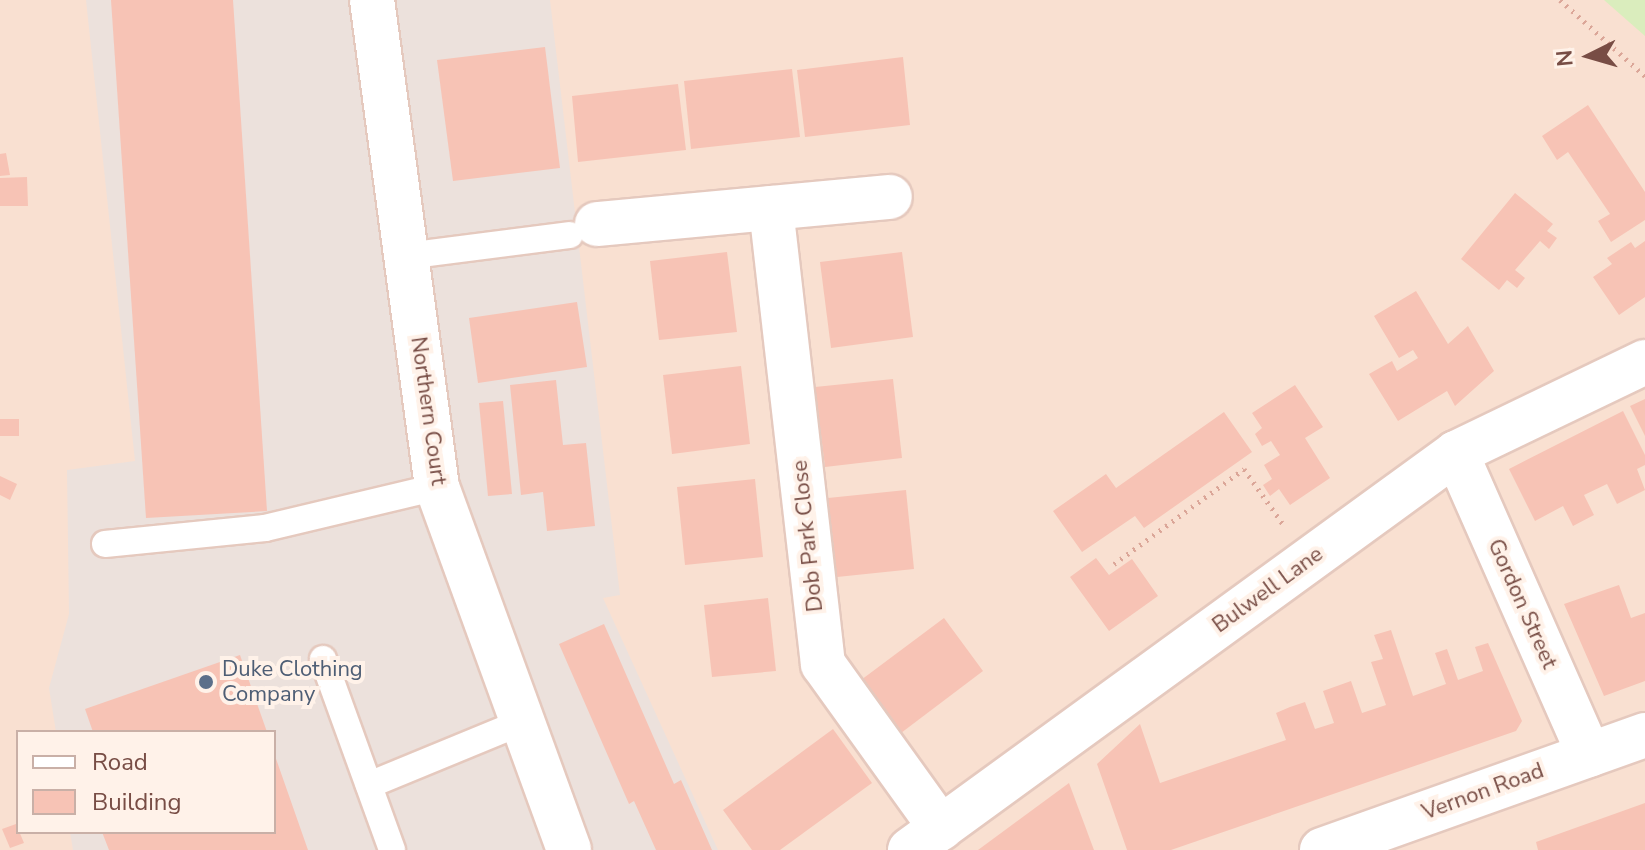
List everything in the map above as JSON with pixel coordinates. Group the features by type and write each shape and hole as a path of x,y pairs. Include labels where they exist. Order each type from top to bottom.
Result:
{"street":[{"name":"Northern Court","path":"372,0 437,487 569,850"},
{"path":"584,230 890,197"},
{"name":"Dob Park Close","path":"771,208 823,664 926,839"},
{"name":"Bulwell Lane","path":"926,839 1456,453 1645,362"},
{"name":"Gordon Street","path":"1456,453 1589,755"},
{"name":"Vernon Road","path":"1322,850 1645,735"}],"lane":[{"path":"406,256 584,230"},
{"path":"105,544 265,528 437,487"},
{"path":"323,659 392,850"},
{"path":"369,785 522,722"}],"path":[{"path":"1560,0 1645,76"},
{"path":"1114,564 1244,469 1309,560"}],"shaded area":[{"path":"0,0 1645,0 1645,850 0,850"},
{"path":"86,0 550,0 620,595 603,598 718,850 73,850 70,834 276,834 276,730 56,730 49,688 69,614 67,470 135,461"}],"green space":[{"path":"1604,0 1645,0 1645,36"}],"building":[{"path":"111,0 233,0 267,511 146,518"},
{"path":"545,47 560,168 453,181 437,60"},
{"path":"903,57 910,125 805,137 797,70"},
{"path":"792,69 800,137 691,149 684,81"},
{"path":"678,84 686,150 578,162 572,96"},
{"path":"1588,105 1645,192 1645,220 1611,242 1598,221 1610,214 1568,152 1557,160 1542,136"},
{"path":"6,153 10,175 0,176 0,154"},
{"path":"27,177 28,206 0,206 0,178"},
{"path":"1515,193 1553,224 1547,231 1557,238 1549,249 1540,241 1515,270 1525,278 1517,288 1507,280 1499,290 1461,259"},
{"path":"1645,241 1645,297 1619,315 1593,277 1612,264 1607,258 1631,242 1635,248"},
{"path":"727,252 737,332 659,340 650,261"},
{"path":"902,252 913,337 831,348 820,262"},
{"path":"1416,291 1448,344 1468,326 1494,371 1455,406 1447,391 1398,421 1369,374 1392,361 1397,371 1418,358 1413,350 1399,358 1374,316"},
{"path":"577,302 587,367 478,383 469,318"},
{"path":"741,366 750,444 672,454 663,375"},
{"path":"893,379 902,458 825,467 815,387"},
{"path":"556,380 563,445 586,443 595,526 547,531 543,492 521,495 510,385"},
{"path":"1295,385 1323,427 1305,438 1330,478 1290,505 1279,489 1270,496 1263,485 1272,479 1264,465 1280,455 1271,441 1262,446 1255,434 1262,428 1252,413"},
{"path":"1645,399 1645,436 1630,406"},
{"path":"503,401 512,494 488,496 479,403"},
{"path":"1623,411 1645,455 1645,465 1637,469 1645,490 1617,504 1607,484 1584,495 1594,515 1573,526 1563,506 1535,521 1509,469"},
{"path":"1224,412 1252,452 1144,528 1135,516 1082,552 1053,511 1106,474 1116,488"},
{"path":"0,419 19,419 19,436 0,436"},
{"path":"0,476 17,484 10,500 0,495"},
{"path":"755,479 763,557 685,565 677,487"},
{"path":"906,490 914,569 837,577 828,498"},
{"path":"1096,558 1109,575 1132,559 1158,596 1109,631 1070,577"},
{"path":"1619,585 1631,618 1645,613 1645,681 1604,696 1564,604"},
{"path":"768,598 776,671 712,677 704,605"},
{"path":"944,618 983,671 901,733 861,680"},
{"path":"604,624 674,784 681,780 712,850 656,850 634,801 629,804 559,644"},
{"path":"1391,630 1413,696 1446,684 1435,653 1447,649 1458,680 1483,671 1475,647 1488,643 1522,721 1516,731 1171,850 1127,850 1097,764 1140,724 1160,783 1286,740 1276,713 1290,707 1305,702 1315,729 1334,723 1323,691 1351,681 1362,713 1386,705 1371,662 1383,659 1374,635"},
{"name":"Duke Clothing Company","path":"240,655 266,730 92,730 85,709"},
{"path":"833,729 872,783 780,850 752,850 723,810"},
{"name":"Duke Clothing Company","path":"276,759 308,850 109,850 103,834 276,834"},
{"path":"1069,783 1094,850 978,850"},
{"path":"1645,803 1645,850 1538,850 1536,842"},
{"path":"16,824 16,834 20,834 24,843 10,848 2,829"}],"place":[{"name":"Duke Clothing Company","path":"206,682"}]}
